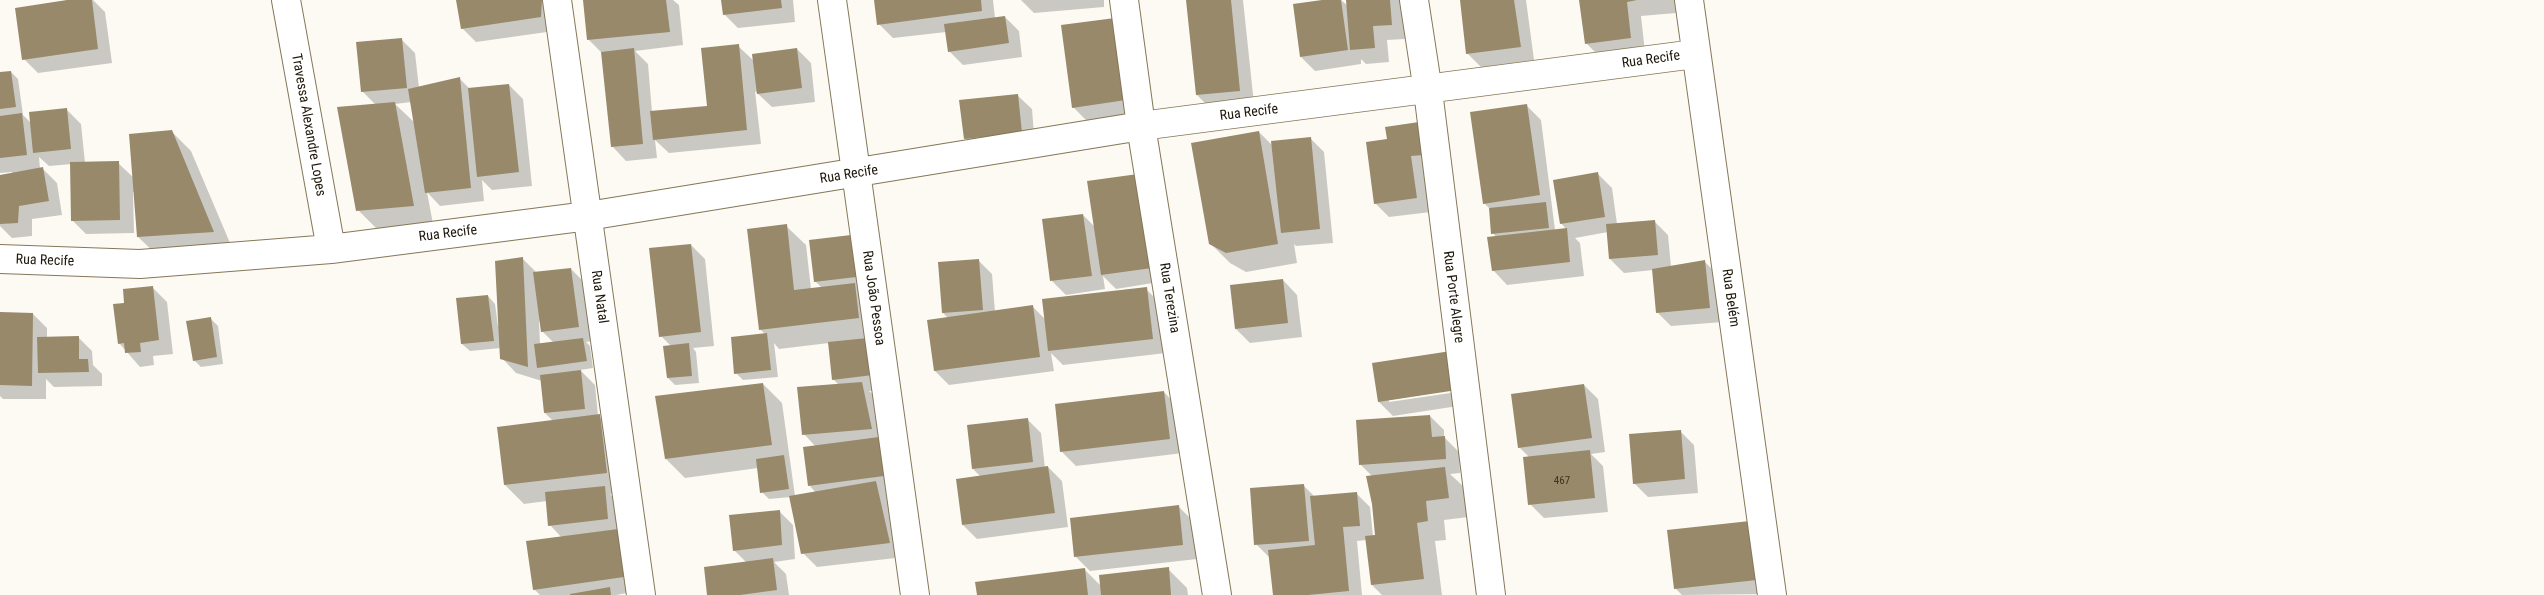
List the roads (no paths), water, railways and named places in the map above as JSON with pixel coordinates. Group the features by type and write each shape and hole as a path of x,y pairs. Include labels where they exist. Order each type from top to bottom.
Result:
{"street":[{"name":"Travessa Alexandre Lopes","path":"286,0 331,250"},
{"name":"Rua Natal","path":"557,0 641,595"},
{"name":"Rua João Pessoa","path":"832,0 915,595"},
{"name":"Rua Terezina","path":"1124,0 1141,126 1217,595"},
{"name":"Rua Porte Alegre","path":"1414,0 1428,91 1491,595"},
{"name":"Rua Belém","path":"1689,0 1695,54 1772,595"},
{"name":"Rua Recife","path":"0,258 140,264 331,250 588,216 856,174 1141,126 1428,91 1695,54"}]}
